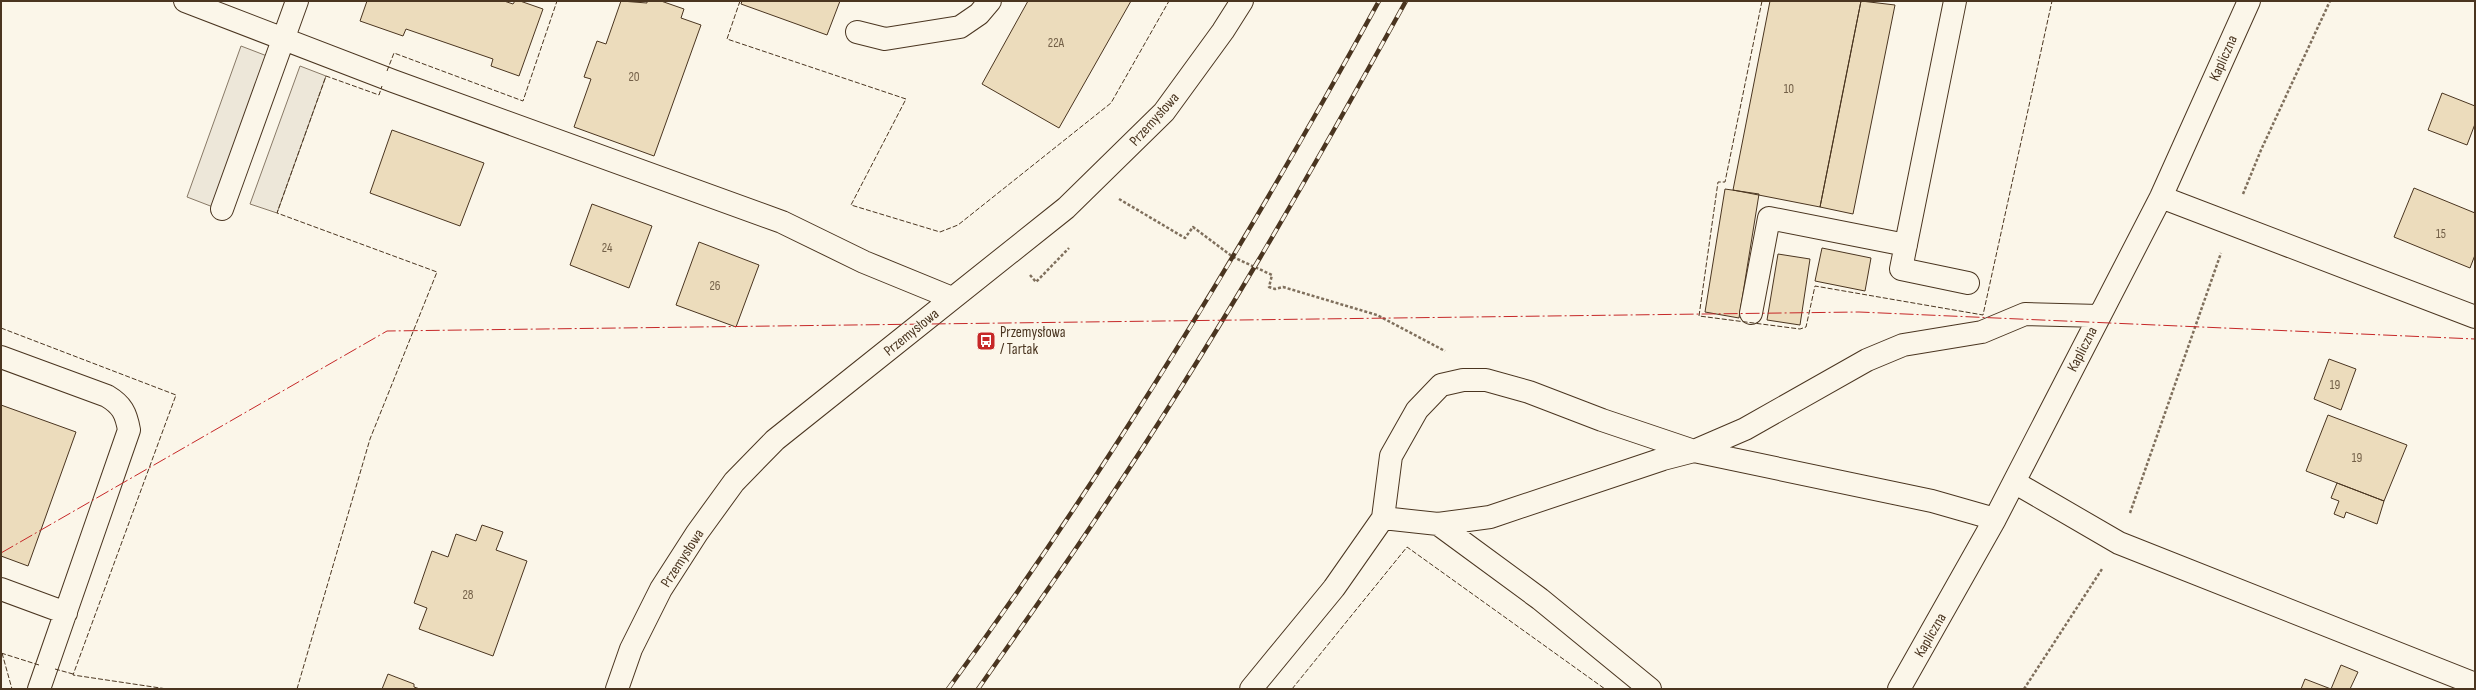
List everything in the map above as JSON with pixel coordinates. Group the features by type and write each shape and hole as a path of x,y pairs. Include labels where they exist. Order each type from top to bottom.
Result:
{"street":[{"path":"185,1 393,81 782,222 864,262 952,298"},
{"path":"222,209 297,1"},
{"path":"857,32 885,39 960,27 979,14 990,1"},
{"name":"Przemysłowa","path":"617,689 631,649 661,589 697,533 734,482 775,440 1066,208 1164,112 1219,37 1242,1"},
{"path":"1955,1 1901,269 1968,283"},
{"name":"Kapliczna","path":"1899,689 1995,519 2161,196 2249,1"},
{"path":"2161,196 2231,225 2475,317"},
{"path":"1751,313 1769,218 1906,244"},
{"path":"1383,518 1438,524 1490,517 1663,459 1694,451 1745,429 1867,360 1903,346 1982,332 2025,314 2099,316"},
{"path":"1,357 107,396 117,402 126,413 129,430 39,689"},
{"path":"1251,689 1334,588 1383,518 1391,456 1417,410 1442,385 1463,380 1486,380 1528,392 1694,451 1932,501 1995,519"},
{"path":"2014,482 2119,543 2475,684"},
{"path":"1438,524 1540,599 1650,689"},
{"path":"1,589 66,613"}],"path":[{"path":"2024,689 2119,543 2231,225 2261,150 2330,1"},
{"path":"1113,204 1118,199 1185,238 1193,227 1233,257 1272,275 1269,287 1275,289 1283,288 1377,315 1435,344 1448,353"},
{"path":"1010,252 1036,282 1074,243"}],"shaded area":[{"path":"241,46 267,56 213,207 187,197"},
{"path":"300,66 326,76 277,213 250,204"}],"building":[{"path":"367,1 504,1 513,4 515,1 520,1 543,9 519,76 491,66 493,59 406,29 403,36 360,21"},
{"path":"621,1 647,3 647,1 661,1 684,9 681,18 701,25 654,156 574,127 591,79 584,77 597,41 606,44"},
{"path":"742,1 840,1 827,35 741,4"},
{"path":"1028,1 1131,1 1059,128 982,84"},
{"path":"1770,1 1861,1 1820,207 1733,190"},
{"path":"1861,1 1895,5 1853,214 1820,207"},
{"path":"2442,93 2475,106 2475,124 2467,145 2428,130"},
{"path":"392,130 484,163 460,226 370,193"},
{"path":"2414,188 2475,213 2475,255 2470,268 2394,237"},
{"path":"1725,189 1759,194 1739,318 1705,312"},
{"path":"592,204 652,226 629,288 570,265"},
{"path":"699,242 759,265 736,327 676,305"},
{"path":"1822,248 1871,258 1865,291 1815,281"},
{"path":"1778,254 1810,259 1800,325 1767,320"},
{"path":"2329,359 2356,369 2341,410 2314,399"},
{"path":"1,405 76,432 28,566 1,556"},
{"path":"2328,415 2407,445 2384,501 2306,471"},
{"path":"2337,483 2384,501 2377,524 2346,512 2344,518 2334,514 2339,501 2331,498"},
{"path":"482,525 503,532 496,550 527,561 493,656 419,629 427,608 414,603 432,551 448,557 456,534 476,541"},
{"path":"2341,665 2358,672 2350,689 2331,689"},
{"path":"388,674 414,684 414,687 420,689 382,689"},
{"path":"2305,679 2331,689 2301,689"}],"railway":[{"path":"948,689 1065,523 1175,352 1279,178 1379,1"},
{"path":"978,689 1088,531 1183,384 1260,258 1406,1"}],"fence":[{"path":"387,71 394,53 523,101 557,1"},
{"path":"740,1 727,39 906,99 851,205 940,232 958,225 1111,103 1169,1"},
{"path":"1762,1 1725,182 1718,182 1699,316 1800,329 1806,327 1815,286 1983,315 2052,1"},
{"path":"297,689 370,439 437,272 277,213 326,76 379,95 382,86"},
{"path":"1,328 176,395 73,675 167,689"},
{"path":"1292,689 1407,547 1605,689"},
{"path":"1,653 39,665"},
{"path":"2,653 12,689"},
{"path":"55,669 73,674"}],"power":[{"path":"1,553 387,331 1859,312 2475,339"}],"place":[{"name":"Przemysłowa / Tartak","path":"986,341"}]}
